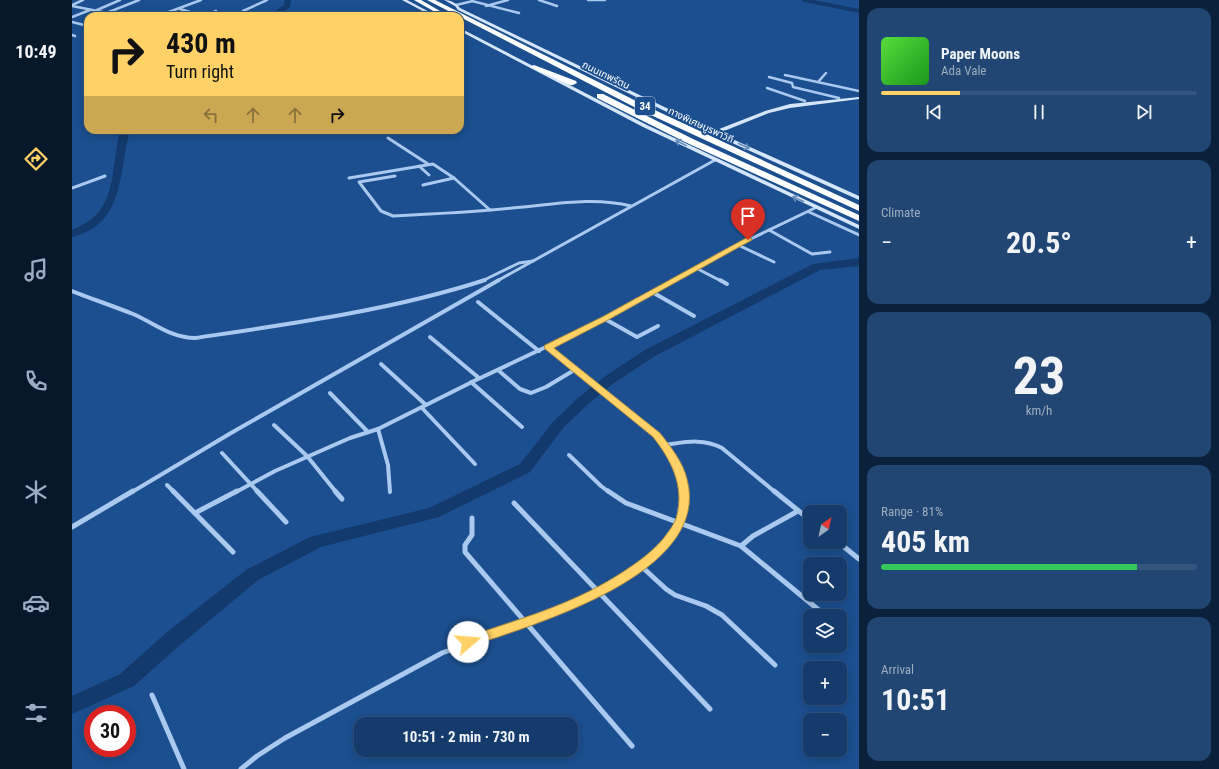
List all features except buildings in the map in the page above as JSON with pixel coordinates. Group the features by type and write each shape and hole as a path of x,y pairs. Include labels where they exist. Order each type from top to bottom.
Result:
{"highway":[{"path":"417,0 440,12"},
{"path":"422,0 445,12"},
{"name":"ถนนเทพรัตน","path":"432,0 456,12"},
{"name":"ทางพิเศษบูรพาวิถี","path":"432,0 455,12"},
{"name":"ถนนเทพรัตน","path":"464,16 705,135 859,207"},
{"name":"ทางพิเศษบูรพาวิถี","path":"464,16 643,108 859,207"},
{"name":"ทางพิเศษบูรพาวิถี","path":"464,21 635,109 859,214"},
{"name":"ถนนเทพรัตน","path":"464,25 573,83 690,141 859,218"},
{"path":"549,59 587,72"},
{"path":"534,67 573,83"}],"main road":[{"path":"404,0 427,12"},
{"path":"410,0 432,12"},
{"path":"440,0 458,7"},
{"name":"ถนนเทพรัตน","path":"446,0 587,72 714,133 859,198"},
{"name":"34","path":"464,30 606,106 714,160 859,227"},
{"path":"714,133 767,112 800,104 859,96"},
{"path":"767,112 770,109 805,101 859,96"}],"street":[{"path":"72,6 83,0"},
{"path":"96,11 120,0"},
{"path":"72,6 108,12 139,0"},
{"path":"171,12 201,0"},
{"path":"246,12 243,11 267,0"},
{"path":"458,7 476,0"},
{"path":"485,6 508,0"},
{"path":"539,0 558,6"},
{"path":"588,0 605,0"},
{"path":"472,1 485,6 519,14"},
{"path":"180,9 190,12"},
{"path":"86,12 91,10"},
{"path":"72,17 84,13"},
{"path":"72,22 84,25"},
{"path":"818,82 826,73"},
{"path":"785,75 859,91"},
{"path":"769,77 792,83 793,87 839,98"},
{"path":"766,88 805,101"},
{"path":"388,138 428,164"},
{"path":"72,527 231,433 714,160"},
{"path":"395,176 360,182 349,178 428,164 435,165 454,178 490,210"},
{"path":"419,166 429,175"},
{"path":"72,188 105,176"},
{"path":"423,185 454,178"},
{"path":"360,182 381,211 393,216 490,210 591,201 615,202 631,206"},
{"path":"196,513 307,456 350,438 378,429 479,378 540,351 605,318 738,245 817,208"},
{"path":"809,212 859,236"},
{"path":"768,230 812,254 830,252"},
{"path":"738,245 774,262"},
{"path":"72,291 143,318 163,329 170,335 186,339 266,328 373,308 470,284 498,275 523,261 533,261"},
{"path":"696,268 727,284"},
{"path":"652,292 694,316"},
{"path":"478,302 540,351"},
{"path":"605,318 637,337 658,326"},
{"path":"430,337 479,378"},
{"path":"241,769 257,756 285,738 442,653 468,642 569,607 599,593 641,566 660,550 679,524 682,516 684,501 682,479 678,467 666,445 656,435 548,347"},
{"path":"381,364 426,405"},
{"path":"498,370 520,389 531,394 576,369"},
{"path":"471,382 522,427"},
{"path":"330,393 368,432"},
{"path":"422,408 475,464"},
{"path":"274,425 307,456 342,499"},
{"path":"378,429 388,465 390,492"},
{"path":"666,445 700,440 715,444 722,448 803,515"},
{"path":"222,453 286,522"},
{"path":"569,455 612,494 626,503 741,546 818,609"},
{"path":"167,485 233,552"},
{"path":"514,503 710,709"},
{"path":"741,546 752,536 798,511"},
{"path":"472,518 472,535 465,545 465,552 527,622 632,746"},
{"path":"847,549 859,559"},
{"path":"641,566 666,589 706,606 722,615 775,665"},
{"path":"152,695 184,769"}],"waterway":[{"path":"278,12 288,6 288,0"},
{"path":"804,0 859,11"},
{"path":"72,234 95,222 107,207 115,186 124,134"},
{"path":"72,705 127,680 173,639 252,575 316,542 433,513 525,468 558,425 582,402 609,380 650,353 817,267 859,262"}],"route":[{"path":"468,642 569,607 599,593 641,566 660,550 670,538 679,524 682,516 684,501 682,479 678,467 666,445 656,435 548,347 605,318 748,240"}]}
